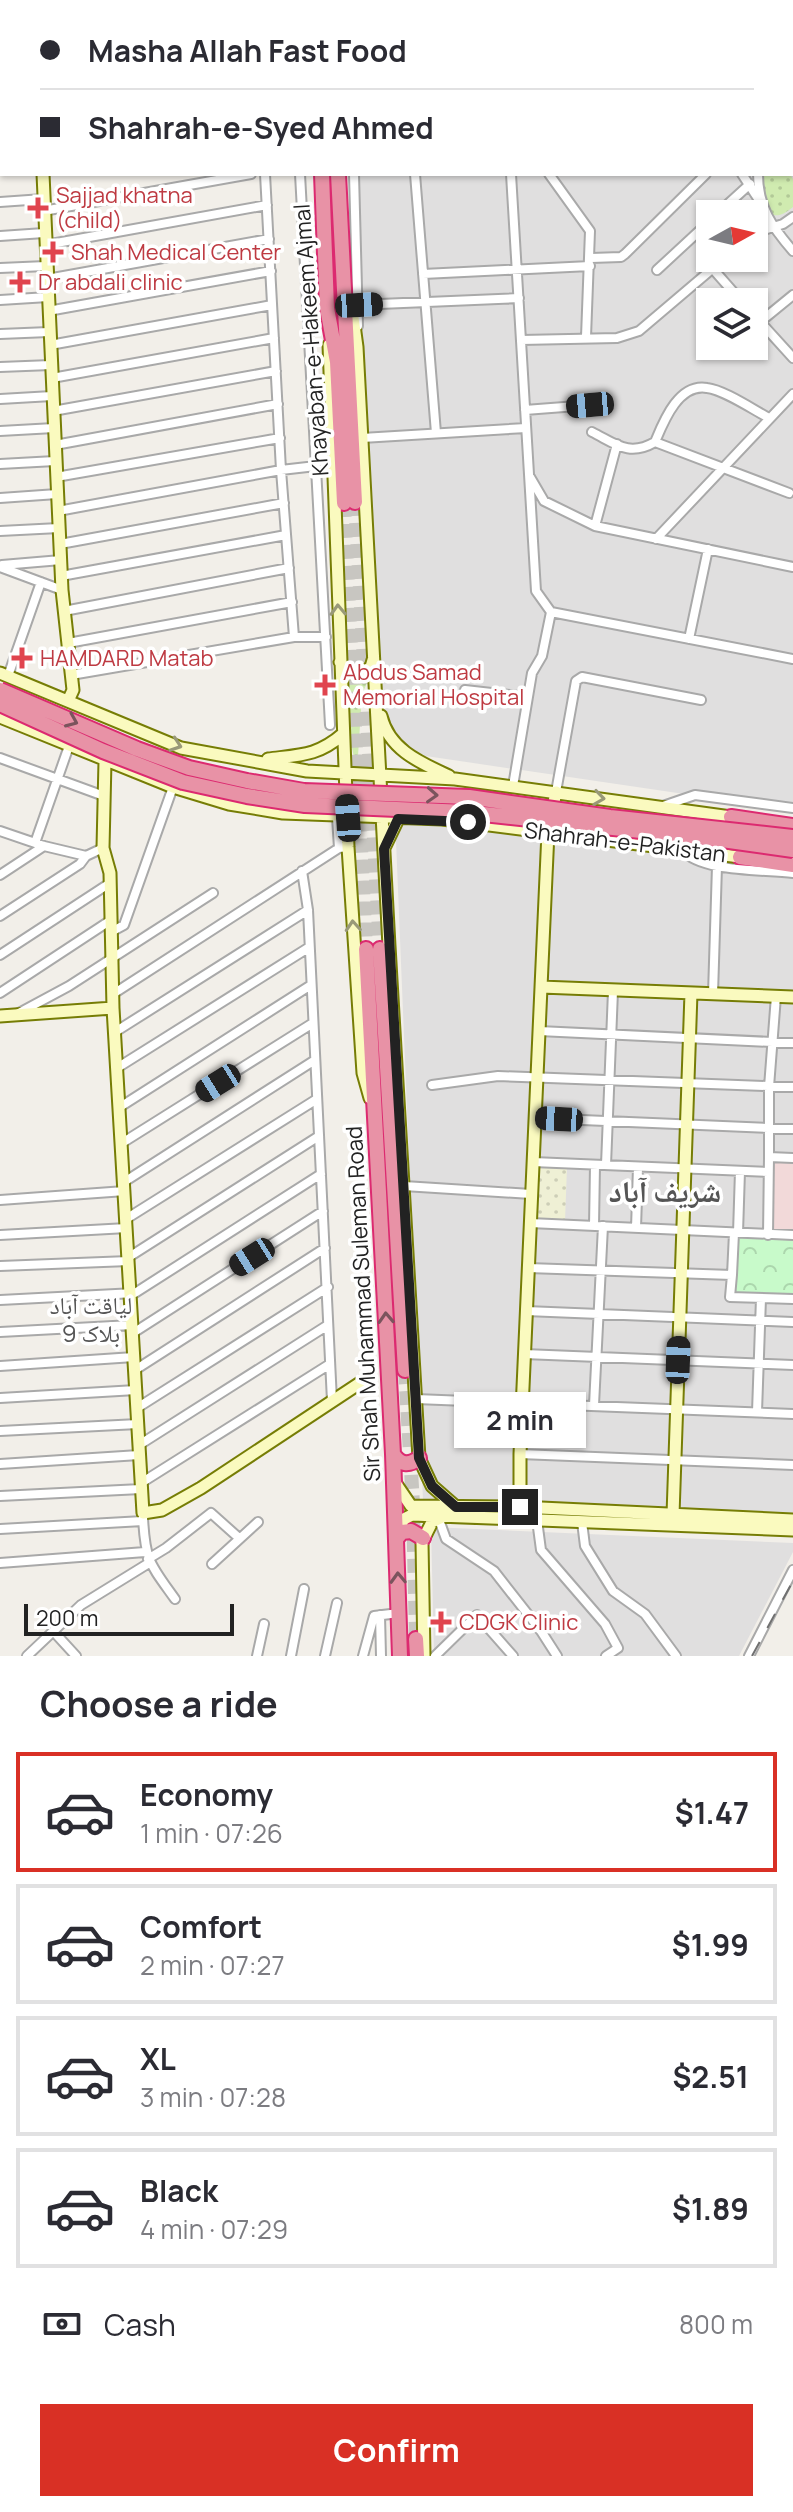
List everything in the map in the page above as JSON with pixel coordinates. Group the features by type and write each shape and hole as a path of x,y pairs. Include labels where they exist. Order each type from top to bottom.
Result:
{"highway":[{"name":"Khayaban-e-Hakeem Ajmal","path":"322,176 327,308 337,362 350,503 338,176"},
{"path":"0,690 150,754 189,768 247,781 304,791 469,797 610,817 793,837"},
{"path":"0,704 103,751 183,782 247,796 305,805 465,812 793,850"},
{"path":"731,817 793,826"},
{"path":"740,857 793,865"},
{"name":"Sir Shah Muhammad Suleman Road","path":"400,1656 375,1114 373,949 391,1144 405,1370"},
{"path":"391,1144 395,1046"},
{"path":"393,1175 408,1266"},
{"path":"393,1454 405,1464 419,1458"},
{"path":"396,1536 411,1531 423,1538"},
{"path":"416,1639 417,1656"}],"street":[{"path":"43,176 61,576 73,690 68,701"},
{"path":"0,202 43,205 238,176"},
{"path":"265,176 281,470 294,637"},
{"path":"300,176 330,725"},
{"path":"354,176 357,347 419,1458 448,1513 446,1539 494,1571 557,1656"},
{"path":"415,176 436,433"},
{"path":"511,176 536,591 551,612 793,659"},
{"path":"550,176 590,231 586,337"},
{"path":"423,274 591,262 621,257 704,176"},
{"path":"744,176 759,200"},
{"path":"758,176 762,200"},
{"path":"732,200 750,184"},
{"path":"340,199 355,305"},
{"path":"0,236 45,239 267,205"},
{"path":"768,227 783,224 793,217"},
{"path":"768,218 793,251"},
{"path":"657,270 696,234"},
{"path":"47,279 269,239"},
{"path":"0,268 46,266"},
{"path":"48,311 271,271"},
{"path":"521,340 617,338 639,331 709,272"},
{"path":"716,272 730,288"},
{"path":"768,311 793,295"},
{"path":"0,300 48,297"},
{"path":"355,305 519,298"},
{"path":"50,345 272,305"},
{"path":"327,308 343,734 338,817"},
{"path":"768,330 793,358"},
{"path":"0,334 49,332"},
{"path":"52,378 274,338"},
{"path":"0,367 51,365"},
{"path":"53,411 276,371"},
{"path":"592,432 633,451 641,450 655,442 669,409 701,388 712,389 769,418"},
{"path":"656,539 793,394"},
{"path":"0,399 52,396"},
{"path":"55,445 278,404"},
{"path":"525,410 590,405"},
{"path":"0,431 54,428"},
{"path":"362,438 526,428"},
{"path":"56,477 280,438"},
{"path":"655,442 789,493"},
{"path":"595,526 617,444"},
{"path":"0,464 55,461"},
{"path":"58,511 316,466"},
{"path":"529,476 544,501 595,526 793,567"},
{"path":"0,498 57,494"},
{"path":"531,511 544,501"},
{"path":"60,544 284,503"},
{"path":"0,531 59,528"},
{"path":"61,576 286,535"},
{"path":"689,639 708,549"},
{"path":"0,566 61,560"},
{"path":"0,566 62,590"},
{"path":"64,611 289,568"},
{"path":"41,582 4,675 181,748 339,774 455,779 731,817"},
{"path":"68,643 292,602"},
{"path":"513,786 532,673 542,656 551,612"},
{"path":"71,675 294,637 326,637"},
{"path":"340,660 348,672 361,674 371,667 373,659"},
{"path":"520,1507 548,832 576,681 582,677 701,700"},
{"path":"375,688 383,725 407,756 455,779"},
{"path":"465,690 527,697"},
{"name":"Shahrah-e-Pakistan","path":"0,717 173,787 229,804 283,813 338,817 442,819 740,857"},
{"path":"260,761 309,754 330,745 343,734"},
{"path":"0,875 39,845 69,746"},
{"path":"0,758 104,796"},
{"path":"105,761 103,848 110,883 113,1008 143,1517 147,1558 175,1599"},
{"path":"339,774 343,797 337,812 343,847 363,1073 375,1114"},
{"path":"384,849 402,819 394,811 391,796 395,785 405,777"},
{"path":"0,993 111,926 124,925 173,787"},
{"path":"663,807 695,795 793,808"},
{"path":"113,994 343,847 353,827 361,822 379,828 384,849"},
{"path":"1,833 86,856"},
{"path":"0,916 80,864 86,856 103,848"},
{"path":"682,850 690,859 717,866 793,873"},
{"path":"713,994 717,866"},
{"path":"302,871 308,910 332,1401"},
{"path":"0,955 110,883"},
{"path":"13,1016 69,986 213,893"},
{"path":"115,1032 308,910"},
{"path":"117,1068 308,948"},
{"path":"120,1107 311,985"},
{"path":"541,987 793,997"},
{"path":"606,1165 613,991"},
{"path":"673,1515 691,993"},
{"path":"768,1235 769,1087 776,996"},
{"path":"0,1016 113,1008"},
{"path":"122,1143 313,1023"},
{"path":"539,1031 793,1043"},
{"path":"0,1200 125,1187 315,1060"},
{"path":"432,1085 498,1076 537,1076 793,1087"},
{"path":"0,1235 127,1224 317,1099"},
{"path":"535,1118 793,1129"},
{"path":"0,1266 129,1259 319,1136"},
{"path":"769,1157 793,1158"},
{"path":"533,1162 768,1172"},
{"path":"594,1405 601,1271 595,1165"},
{"path":"636,1228 638,1167"},
{"path":"740,1171 730,1297 793,1299"},
{"path":"0,1300 135,1293 321,1174"},
{"path":"404,1186 531,1194"},
{"path":"0,1332 132,1329 323,1211"},
{"path":"530,1223 793,1235"},
{"path":"0,1366 134,1364 325,1248"},
{"path":"528,1268 732,1275"},
{"path":"137,1408 328,1287"},
{"path":"757,1412 761,1298"},
{"path":"526,1311 793,1322"},
{"path":"0,1464 139,1450 328,1325"},
{"path":"524,1354 793,1365"},
{"path":"0,1496 141,1486 330,1364"},
{"path":"0,1529 143,1517 162,1510 201,1488 369,1377"},
{"path":"0,1398 136,1390"},
{"path":"416,1399 793,1414"},
{"path":"0,1431 138,1424"},
{"path":"520,1454 793,1465"},
{"path":"394,1480 411,1506 448,1513 537,1520 793,1530"},
{"path":"396,1536 404,1519 412,1515 520,1507 793,1519"},
{"path":"27,1656 81,1605 166,1548 211,1513 239,1538"},
{"path":"424,1656 423,1538 432,1522 448,1513"},
{"path":"537,1520 541,1550 605,1624 618,1648 606,1656"},
{"path":"212,1564 258,1522"},
{"path":"582,1522 585,1546 613,1591 645,1614 676,1656"},
{"path":"0,1563 147,1558"},
{"path":"749,1656 793,1570"},
{"path":"291,1656 304,1589"},
{"path":"325,1656 337,1603"},
{"path":"363,1656 371,1620 380,1615 399,1613"},
{"path":"380,1615 381,1656"},
{"path":"435,1656 477,1615 513,1656"},
{"path":"257,1656 264,1624"},
{"path":"54,1632 76,1656"}],"shaded area":[{"path":"351,176 793,176 793,810 412,754 396,738 386,719 380,693"},
{"path":"395,816 793,867 793,1516 423,1501"},
{"path":"769,1157 793,1158 793,1235 765,1234"},
{"path":"431,1527 793,1543 793,1552 739,1656 434,1656"}],"green space":[{"path":"761,176 791,176 793,207 783,214 770,213 768,200 764,200"},
{"path":"347,680 356,683 368,681 362,694 358,756 354,758 348,727"},
{"path":"531,1165 567,1167 565,1221 528,1220"},
{"path":"734,1233 793,1235 793,1299 730,1297"}],"tunnel":[{"path":"355,502 380,949"},
{"path":"344,503 366,949"},
{"path":"405,1370 413,1504 416,1639"}],"railway":[{"path":"752,1656 793,1581"}],"place":[{"name":"Sajjad khatna (child)","path":"38,208"},
{"name":"Shah Medical Center","path":"53,252"},
{"name":"Dr abdali clinic","path":"20,282"},
{"name":"HAMDARD Matab","path":"22,658"},
{"name":"Abdus Samad Memorial Hospital","path":"325,685"},
{"name":"CDGK Clinic","path":"441,1622"}],"district":[{"name":"شريف آباد","path":"665,1192"},
{"name":"لیاقت آباد بلاک 9","path":"91,1320"}],"route":[{"path":"468,822 398,819 384,849 419,1458 432,1486 456,1507 520,1507"}]}
